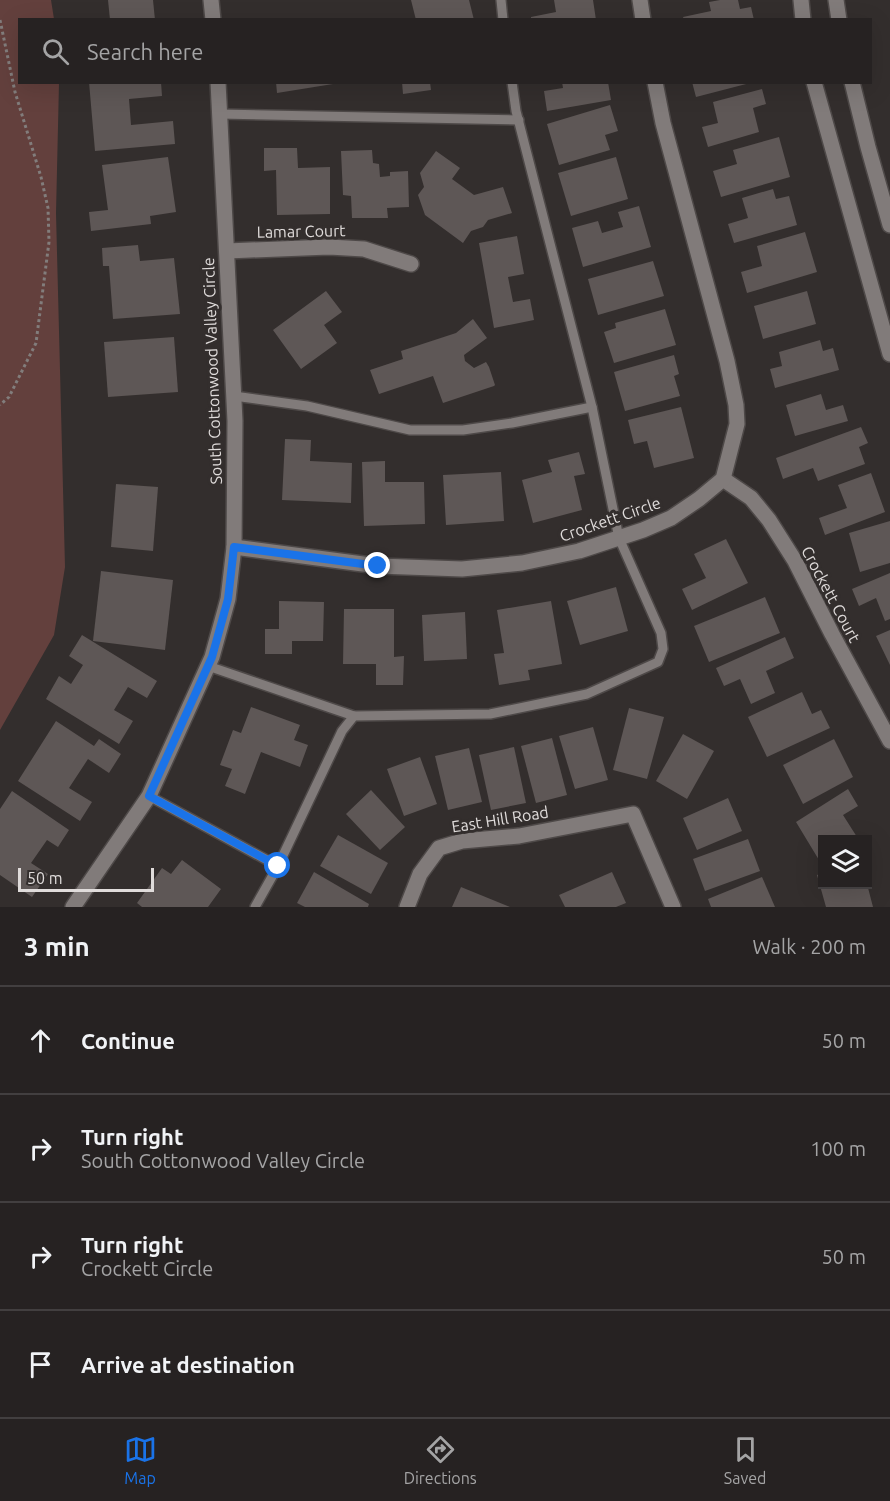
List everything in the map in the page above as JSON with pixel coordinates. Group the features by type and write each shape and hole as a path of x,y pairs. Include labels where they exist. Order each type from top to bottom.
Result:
{"street":[{"path":"211,0 213,18"},
{"path":"640,0 644,18"},
{"path":"801,0 803,18"},
{"path":"836,0 839,18"},
{"name":"South Cottonwood Valley Circle","path":"73,907 149,796 208,666 228,599 234,547 234,396 218,84"},
{"path":"655,84 663,123 727,361 736,405 737,424 723,479"},
{"path":"815,84 890,354"},
{"path":"852,84 890,225"},
{"name":"Lamar Court","path":"226,251 329,247 364,249 411,264"},
{"name":"Crockett Circle","path":"234,547 378,566 462,568 522,563 579,551 671,518 699,500 723,479"},
{"name":"Crockett Court","path":"723,479 751,498 769,520 795,561 890,741"},
{"name":"East Hill Road","path":"407,907 420,874 439,848 462,841 519,836 633,814 673,907"}],"lane":[{"path":"501,0 503,18"},
{"path":"208,666 354,717 490,714 587,694 658,662 663,649 661,633 619,538 592,407 519,120 512,84"},
{"path":"220,114 519,120"},
{"path":"234,396 307,406 410,430 463,430 592,407"},
{"path":"255,907 278,866 342,731 354,717"},
{"path":"149,796 278,866"}],"path":[{"path":"0,20 15,92 48,207 49,242 36,343 9,398 0,405"}],"shaded area":[{"path":"0,0 51,0 54,18 18,18 18,84 59,84 56,213 65,567 54,635 0,730"}],"building":[{"path":"108,0 153,0 155,18 110,18"},
{"path":"411,0 469,0 474,18 416,18"},
{"path":"554,0 593,0 596,18 531,18 556,12"},
{"path":"738,0 740,9 751,7 754,18 683,18 711,11 709,2"},
{"path":"89,84 161,84 162,96 129,99 131,125 173,121 175,144 95,151"},
{"path":"276,84 333,84 277,93"},
{"path":"402,84 430,84 431,90 403,94"},
{"path":"562,84 608,84 611,100 547,111 544,91 563,88"},
{"path":"693,84 746,84 696,97"},
{"path":"762,89 766,104 753,108 759,132 708,147 702,127 718,123 713,102"},
{"path":"610,105 618,131 605,135 610,150 559,165 547,124"},
{"path":"779,137 790,177 721,197 713,171 737,164 733,150"},
{"path":"264,148 297,148 298,168 330,167 330,214 277,215 276,170 264,171"},
{"path":"372,150 373,163 379,164 380,177 390,176 390,172 408,171 409,207 387,208 388,218 352,218 351,196 343,195 341,151"},
{"path":"436,151 460,168 452,179 474,195 503,187 512,213 488,220 483,227 471,231 463,243 425,215 418,195 424,187 420,173"},
{"path":"168,157 176,212 150,216 151,224 91,231 89,212 108,210 102,165"},
{"path":"616,157 628,199 571,216 558,173"},
{"path":"773,189 776,199 789,196 797,225 734,243 728,224 748,218 742,198"},
{"path":"639,206 651,247 583,267 572,228 598,221 602,233 623,227 618,212"},
{"path":"805,232 817,272 747,293 741,272 762,266 757,246"},
{"path":"517,236 524,274 508,277 513,302 530,299 534,320 494,328 479,243"},
{"path":"138,245 140,261 174,258 180,314 113,319 109,266 103,266 102,248"},
{"path":"653,261 664,296 598,315 588,279"},
{"path":"326,291 342,312 324,325 337,343 301,369 273,330"},
{"path":"807,291 816,324 763,339 754,306"},
{"path":"665,309 676,345 614,363 604,332 616,328 615,323"},
{"path":"473,319 487,338 464,355 465,361 474,368 486,362 494,386 443,403 433,376 379,394 370,370 403,359 401,351 456,333"},
{"path":"174,337 178,392 108,397 104,342"},
{"path":"820,340 823,351 833,348 839,370 775,388 770,369 782,366 779,352"},
{"path":"674,355 679,374 674,376 680,396 625,411 614,372"},
{"path":"821,394 826,410 843,405 848,421 795,436 786,405"},
{"path":"681,407 694,458 654,468 647,441 634,444 628,420"},
{"path":"861,427 868,443 859,447 865,464 818,481 813,468 783,479 776,458"},
{"path":"285,439 311,440 310,461 352,463 351,503 282,500"},
{"path":"579,452 585,474 574,476 582,510 533,523 522,480 552,472 548,460"},
{"path":"385,461 385,482 424,482 425,524 364,526 362,462"},
{"path":"501,472 504,521 446,525 443,475"},
{"path":"871,473 885,512 825,535 819,518 847,508 838,485"},
{"path":"116,484 158,487 153,551 111,547"},
{"path":"890,521 890,563 860,572 849,533"},
{"path":"726,539 748,583 692,610 682,589 706,578 694,554"},
{"path":"101,571 173,580 165,650 93,641"},
{"path":"890,573 890,619 885,621 876,598 859,606 852,589"},
{"path":"616,587 628,631 580,645 567,601"},
{"path":"765,597 780,633 709,662 694,626"},
{"path":"279,601 324,602 323,641 292,641 292,654 265,654 265,629 279,629"},
{"path":"551,601 562,664 528,670 530,680 499,685 494,654 504,653 497,610"},
{"path":"344,609 394,609 394,657 404,656 403,685 376,685 376,664 343,664"},
{"path":"465,612 467,659 424,661 422,615"},
{"path":"890,630 890,665 876,636"},
{"path":"82,635 157,681 147,698 128,687 114,710 133,721 119,744 46,699 59,676 71,684 83,665 69,656"},
{"path":"785,637 794,658 766,671 775,693 751,704 740,679 724,686 716,668"},
{"path":"802,692 812,714 821,710 830,728 767,757 748,717"},
{"path":"251,707 300,725 294,740 308,745 300,767 261,752 245,794 225,786 232,769 220,765 233,730 241,733"},
{"path":"629,708 664,717 647,779 613,770"},
{"path":"56,721 94,746 99,739 121,754 109,773 88,759 69,788 92,802 80,821 18,781"},
{"path":"593,727 608,780 575,789 559,736"},
{"path":"683,734 714,751 687,799 656,781"},
{"path":"552,738 567,795 536,803 521,746"},
{"path":"834,739 853,777 803,804 783,765"},
{"path":"514,747 526,803 491,810 479,755"},
{"path":"469,748 482,802 448,810 435,756"},
{"path":"420,757 437,804 404,816 387,769"},
{"path":"848,789 858,806 843,815 856,835 818,835 818,858 796,822"},
{"path":"371,790 405,827 380,850 346,814"},
{"path":"12,791 69,830 58,847 47,840 31,863 48,874 32,897 0,875 0,809"},
{"path":"728,798 742,831 697,850 683,818"},
{"path":"338,835 388,863 371,894 320,866"},
{"path":"748,839 760,871 705,891 693,859"},
{"path":"182,860 221,889 208,907 142,907 137,903 162,868 171,874"},
{"path":"314,872 369,904 368,907 305,907 297,903"},
{"path":"612,872 626,903 616,907 565,907 559,895"},
{"path":"762,877 775,907 711,907 708,899"},
{"path":"461,887 510,907 452,907"},
{"path":"821,889 868,889 873,907 826,907"}],"route":[{"path":"278,866 149,796 212,657 228,599 234,547 378,566"}]}
